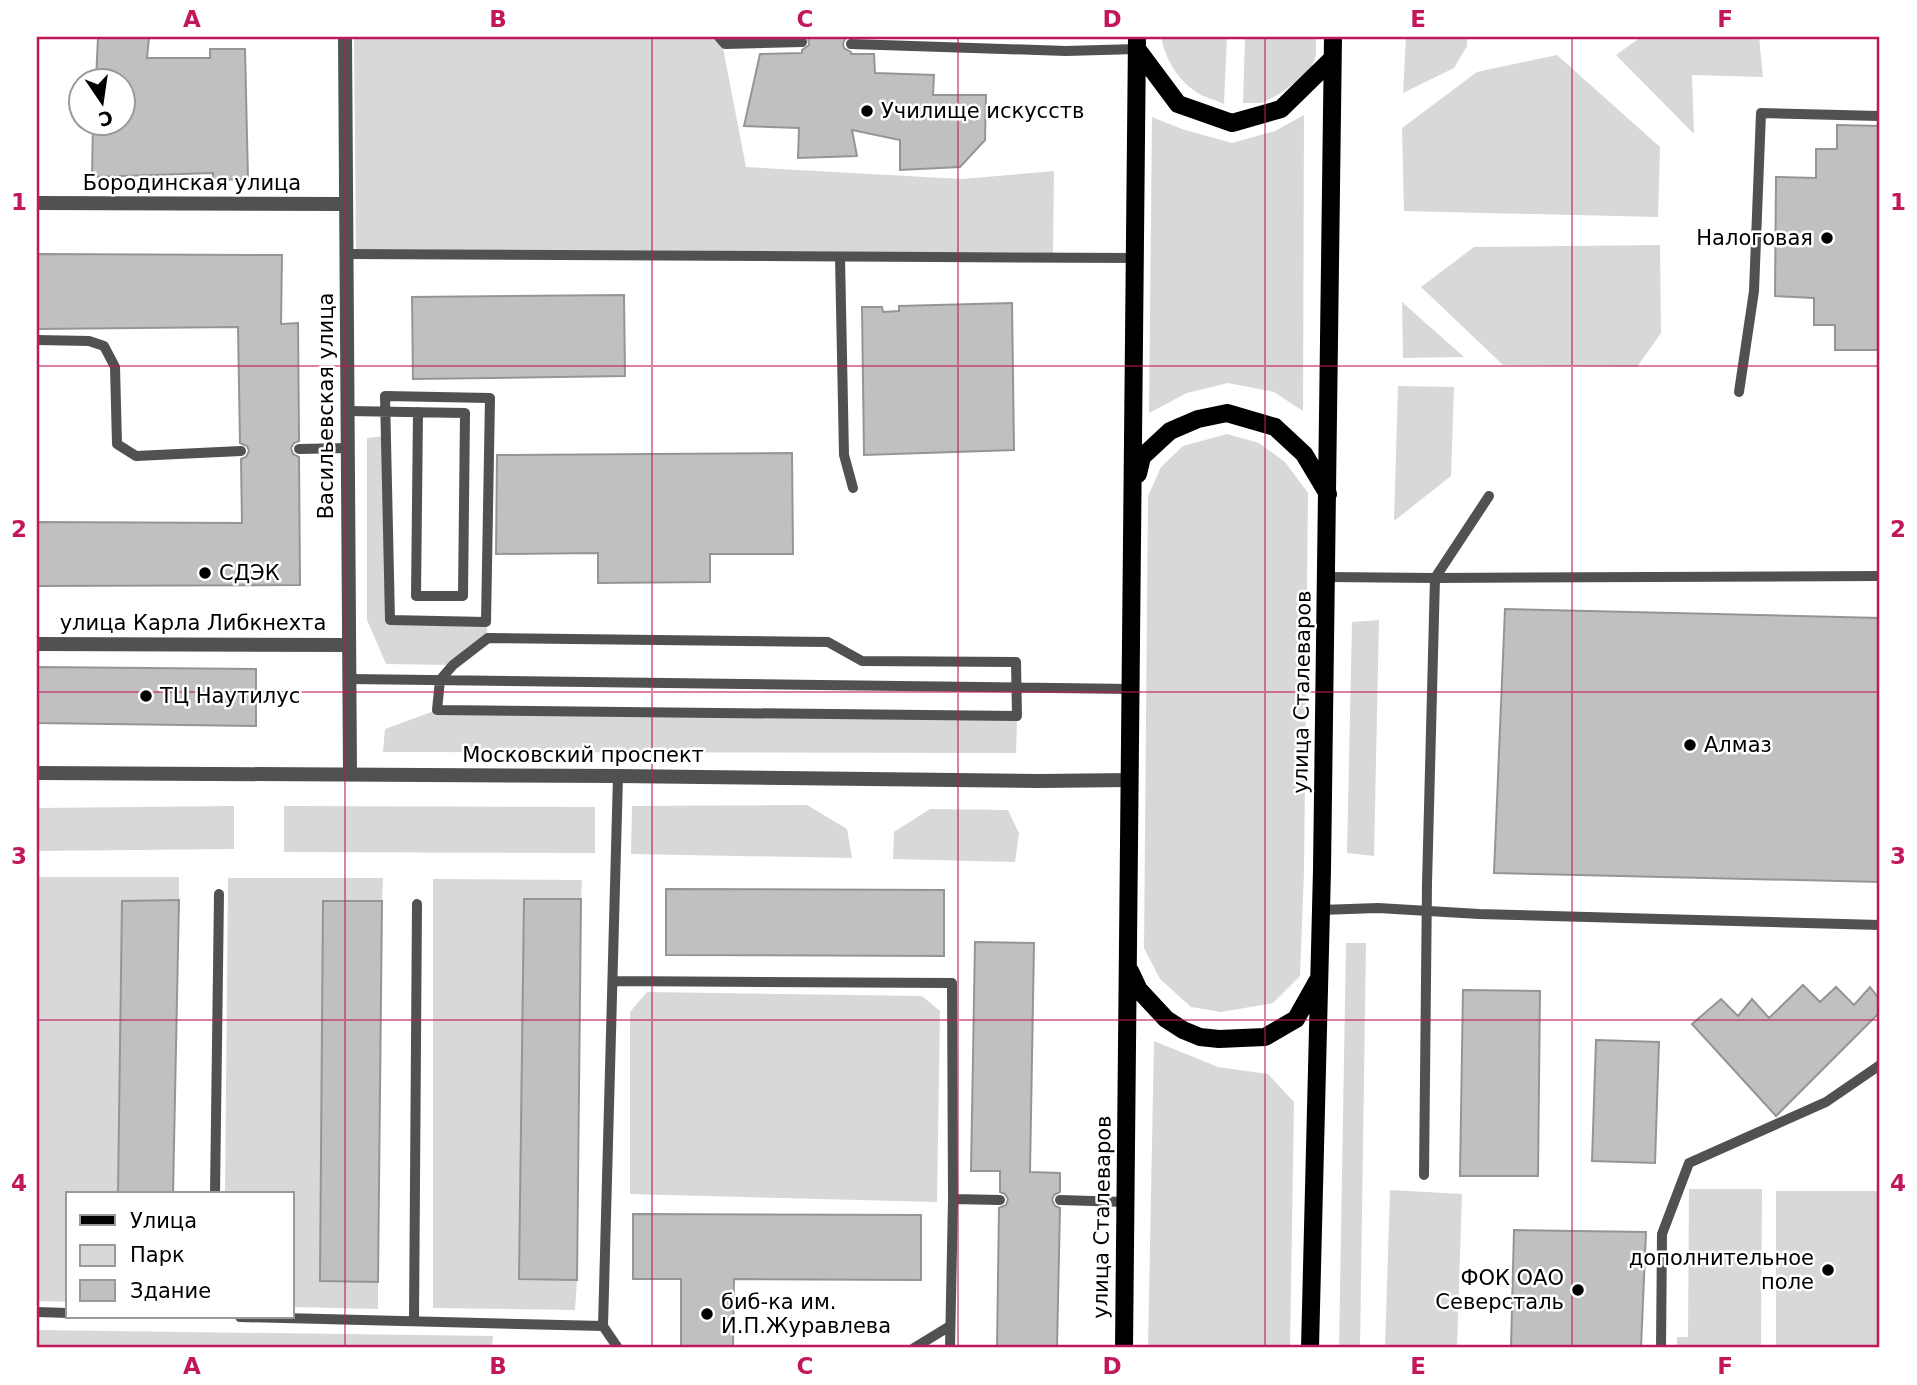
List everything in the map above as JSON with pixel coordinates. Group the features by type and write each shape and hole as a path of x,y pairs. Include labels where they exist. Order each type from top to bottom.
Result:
{"main road":[{"name":"улица Сталеваров","path":"1310,1348 1327,576 1333,37"},
{"name":"улица Сталеваров","path":"1124,1348 1137,43"},
{"path":"1137,43 1178,104 1232,122 1281,109 1332,59"},
{"path":"1132,495 1142,457 1170,431 1198,419 1227,413 1275,426 1304,454 1328,494"},
{"path":"1128,964 1139,990 1166,1019 1200,1037 1219,1040 1265,1037 1296,1018 1318,979"}],"street":[{"name":"Васильевская улица","path":"345,37 350,774"},
{"name":"Бородинская улица","path":"37,203 346,204"},
{"name":"улица Карла Либкнехта","path":"37,644 349,645"},
{"name":"Московский проспект","path":"37,773 1039,781 1130,779"}],"lane":[{"path":"719,37 725,44 802,42"},
{"path":"851,44 1066,51 1137,43"},
{"path":"1739,392 1754,291 1760,113 1880,116"},
{"path":"346,254 1135,258"},
{"path":"840,257 844,455 853,488"},
{"path":"37,340 89,341 104,346 115,367 117,444 136,456 241,451"},
{"path":"385,396 490,398 486,622 390,620 386,412 385,396"},
{"path":"348,411 386,412 418,412 466,413 463,596 416,596 418,412"},
{"path":"299,449 348,448"},
{"path":"1424,1175 1435,578 1489,496"},
{"path":"1327,576 1880,576"},
{"path":"488,638 828,642 862,661 1016,662 1017,716 437,710 440,680 453,665 488,638"},
{"path":"349,680 1130,689"},
{"path":"618,776 603,1326 618,1348"},
{"path":"215,1192 219,894"},
{"path":"414,1321 417,904"},
{"path":"1320,911 1378,908 1427,912 1880,925"},
{"path":"613,981 952,984 953,1199 950,1348"},
{"path":"1661,1348 1662,1234 1689,1163 1826,1102 1880,1065"},
{"path":"953,1199 1000,1200"},
{"path":"1060,1200 1125,1202"},
{"path":"37,1312 66,1313"},
{"path":"284,1318 603,1326"},
{"path":"914,1348 950,1326"}],"green space":[{"path":"354,37 714,37 723,48 746,167 962,179 1054,171 1053,253 356,249"},
{"path":"1161,37 1227,37 1224,104 1201,95 1184,82 1169,61"},
{"path":"1245,37 1316,37 1316,56 1311,68 1281,93 1262,103 1243,103"},
{"path":"1406,37 1467,37 1467,46 1454,68 1403,93"},
{"path":"1641,37 1759,37 1763,77 1692,75 1694,134 1616,55"},
{"path":"1557,55 1660,147 1658,217 1404,211 1402,128 1477,72"},
{"path":"1304,115 1303,411 1274,392 1228,383 1187,393 1149,413 1152,117 1182,129 1232,143 1275,131"},
{"path":"1660,245 1661,333 1637,367 1503,365 1421,287 1474,247"},
{"path":"1402,302 1464,357 1403,358"},
{"path":"1398,386 1454,387 1451,476 1394,521"},
{"path":"1227,434 1259,443 1285,462 1308,493 1304,871 1300,976 1273,1003 1221,1012 1191,1007 1160,979 1144,948 1148,496 1161,467 1183,446"},
{"path":"385,436 390,620 486,622 488,638 453,665 386,664 367,620 367,438"},
{"path":"1379,620 1374,856 1347,853 1352,622"},
{"path":"437,710 1017,716 1016,753 383,752 385,729"},
{"path":"807,805 847,829 852,858 631,854 632,806"},
{"path":"234,806 234,849 37,851 37,808"},
{"path":"284,806 595,807 595,853 284,852"},
{"path":"930,809 1008,810 1019,833 1015,862 893,859 894,832"},
{"path":"37,877 179,877 179,900 122,901 118,1192 66,1192 66,1302 37,1301"},
{"path":"228,878 383,878 382,901 321,1281 378,1282 378,1309 294,1307 294,1192 225,1192"},
{"path":"433,879 582,880 581,899 524,899 519,1279 577,1280 575,1310 433,1308"},
{"path":"1346,943 1366,943 1360,1348 1339,1348"},
{"path":"647,992 922,996 940,1011 937,1202 630,1194 630,1012"},
{"path":"1154,1041 1218,1067 1268,1074 1294,1102 1290,1348 1148,1348"},
{"path":"1689,1189 1762,1189 1761,1348 1677,1348 1677,1337 1688,1337"},
{"path":"1390,1190 1462,1194 1457,1348 1385,1348"},
{"name":"дополнительное поле","path":"1776,1191 1880,1191 1880,1348 1776,1348"},
{"path":"37,1330 493,1337 492,1348 37,1348"}],"building":[{"path":"98,37 149,37 147,58 210,58 210,49 245,49 248,179 213,180 213,173 92,177 93,136 136,136 136,66 97,66"},
{"name":"Училище искусств","path":"808,37 848,37 843,44 851,54 874,54 875,73 934,75 933,95 986,95 985,140 960,167 900,170 900,140 852,130 857,156 798,158 799,128 744,126 760,54 802,53 809,45"},
{"name":"Налоговая","path":"1837,125 1880,126 1880,350 1835,350 1835,325 1814,325 1814,298 1775,296 1776,177 1816,178 1816,149 1837,149"},
{"path":"37,254 282,255 281,324 298,323 299,441 291,448 293,454 299,457 300,585 37,586 37,522 242,523 241,459 246,457 249,451 247,446 240,443 238,327 37,329"},
{"path":"624,295 625,376 413,379 412,297"},
{"path":"1012,303 1014,450 864,455 862,307 882,307 883,312 899,311 899,306"},
{"path":"792,453 793,554 710,554 710,582 598,583 598,553 496,554 497,455"},
{"name":"Алмаз","path":"1505,609 1880,618 1880,882 1494,873"},
{"name":"ТЦ Наутилус","path":"37,667 256,669 256,726 37,723"},
{"path":"666,889 944,890 944,956 666,955"},
{"path":"524,899 581,899 577,1280 519,1279"},
{"path":"179,900 173,1192 118,1192 122,901"},
{"path":"323,901 382,901 378,1282 320,1281"},
{"path":"975,942 1034,943 1030,1172 1060,1173 1060,1192 1054,1195 1052,1200 1055,1206 1060,1208 1057,1348 997,1348 999,1208 1006,1205 1008,1199 1000,1192 1000,1171 971,1171"},
{"path":"1803,985 1820,1002 1836,987 1854,1005 1870,987 1880,1000 1880,1012 1776,1116 1692,1024 1721,999 1738,1016 1752,999 1769,1018"},
{"path":"1463,990 1540,991 1538,1176 1460,1176"},
{"path":"1596,1040 1659,1042 1655,1163 1592,1161"},
{"path":"633,1214 921,1215 921,1280 734,1279 733,1348 681,1348 681,1279 633,1279"},
{"name":"ФОК ОАО Северсталь","path":"1514,1230 1646,1232 1641,1348 1511,1348"}],"place":[{"name":"Училище искусств","path":"867,111"},
{"name":"Налоговая","path":"1827,238"},
{"name":"СДЭК","path":"205,573"},
{"name":"ТЦ Наутилус","path":"146,696"},
{"name":"Алмаз","path":"1690,745"},
{"name":"дополнительное поле","path":"1828,1270"},
{"name":"ФОК ОАО Северсталь","path":"1578,1290"},
{"name":"биб-ка им. И.П.Журавлева","path":"707,1314"}]}
